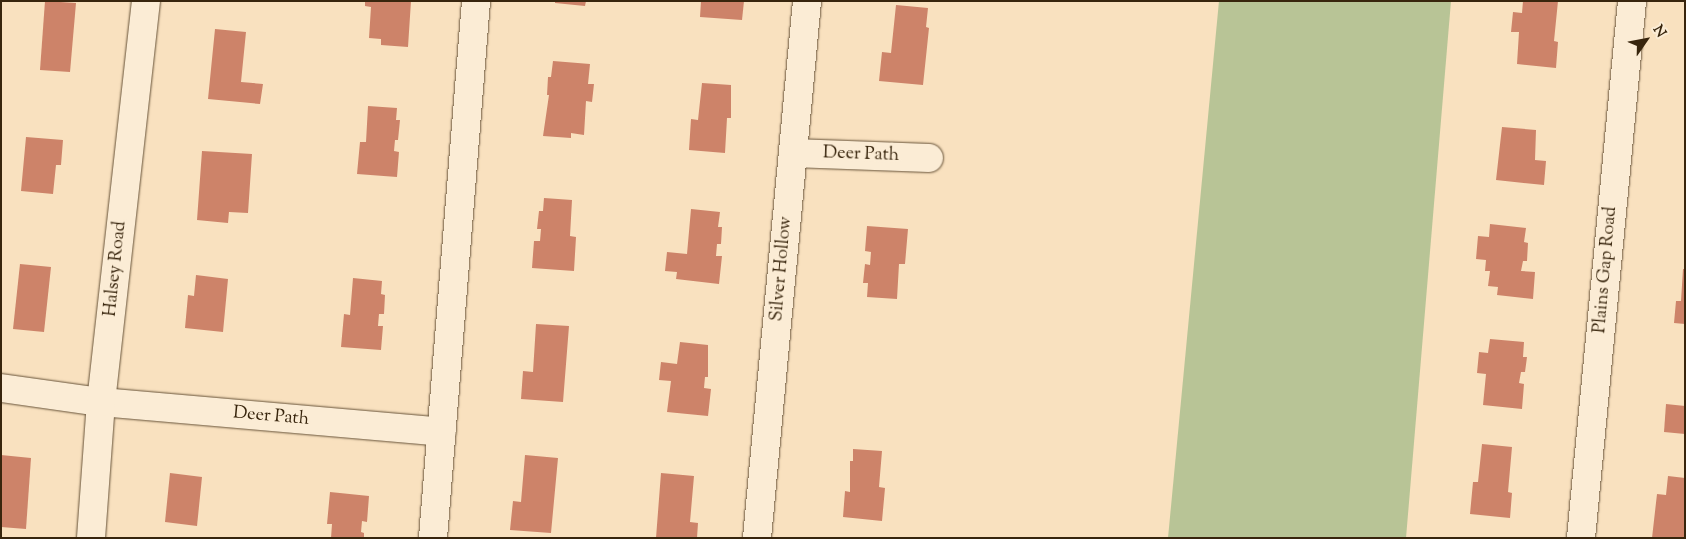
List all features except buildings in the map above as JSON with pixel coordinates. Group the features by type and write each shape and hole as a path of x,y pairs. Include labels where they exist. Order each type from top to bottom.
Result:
{"street":[{"name":"Halsey Road","path":"91,538 101,402 146,1"},
{"path":"433,538 476,1"},
{"name":"Silver Hollow","path":"757,538 807,1"},
{"name":"Plains Gap Road","path":"1580,538 1632,1"},
{"name":"Deer Path","path":"793,153 930,158"},
{"name":"Deer Path","path":"1,388 101,402 442,432"}],"green space":[{"path":"1219,1 1451,1 1406,538 1168,538"}]}
